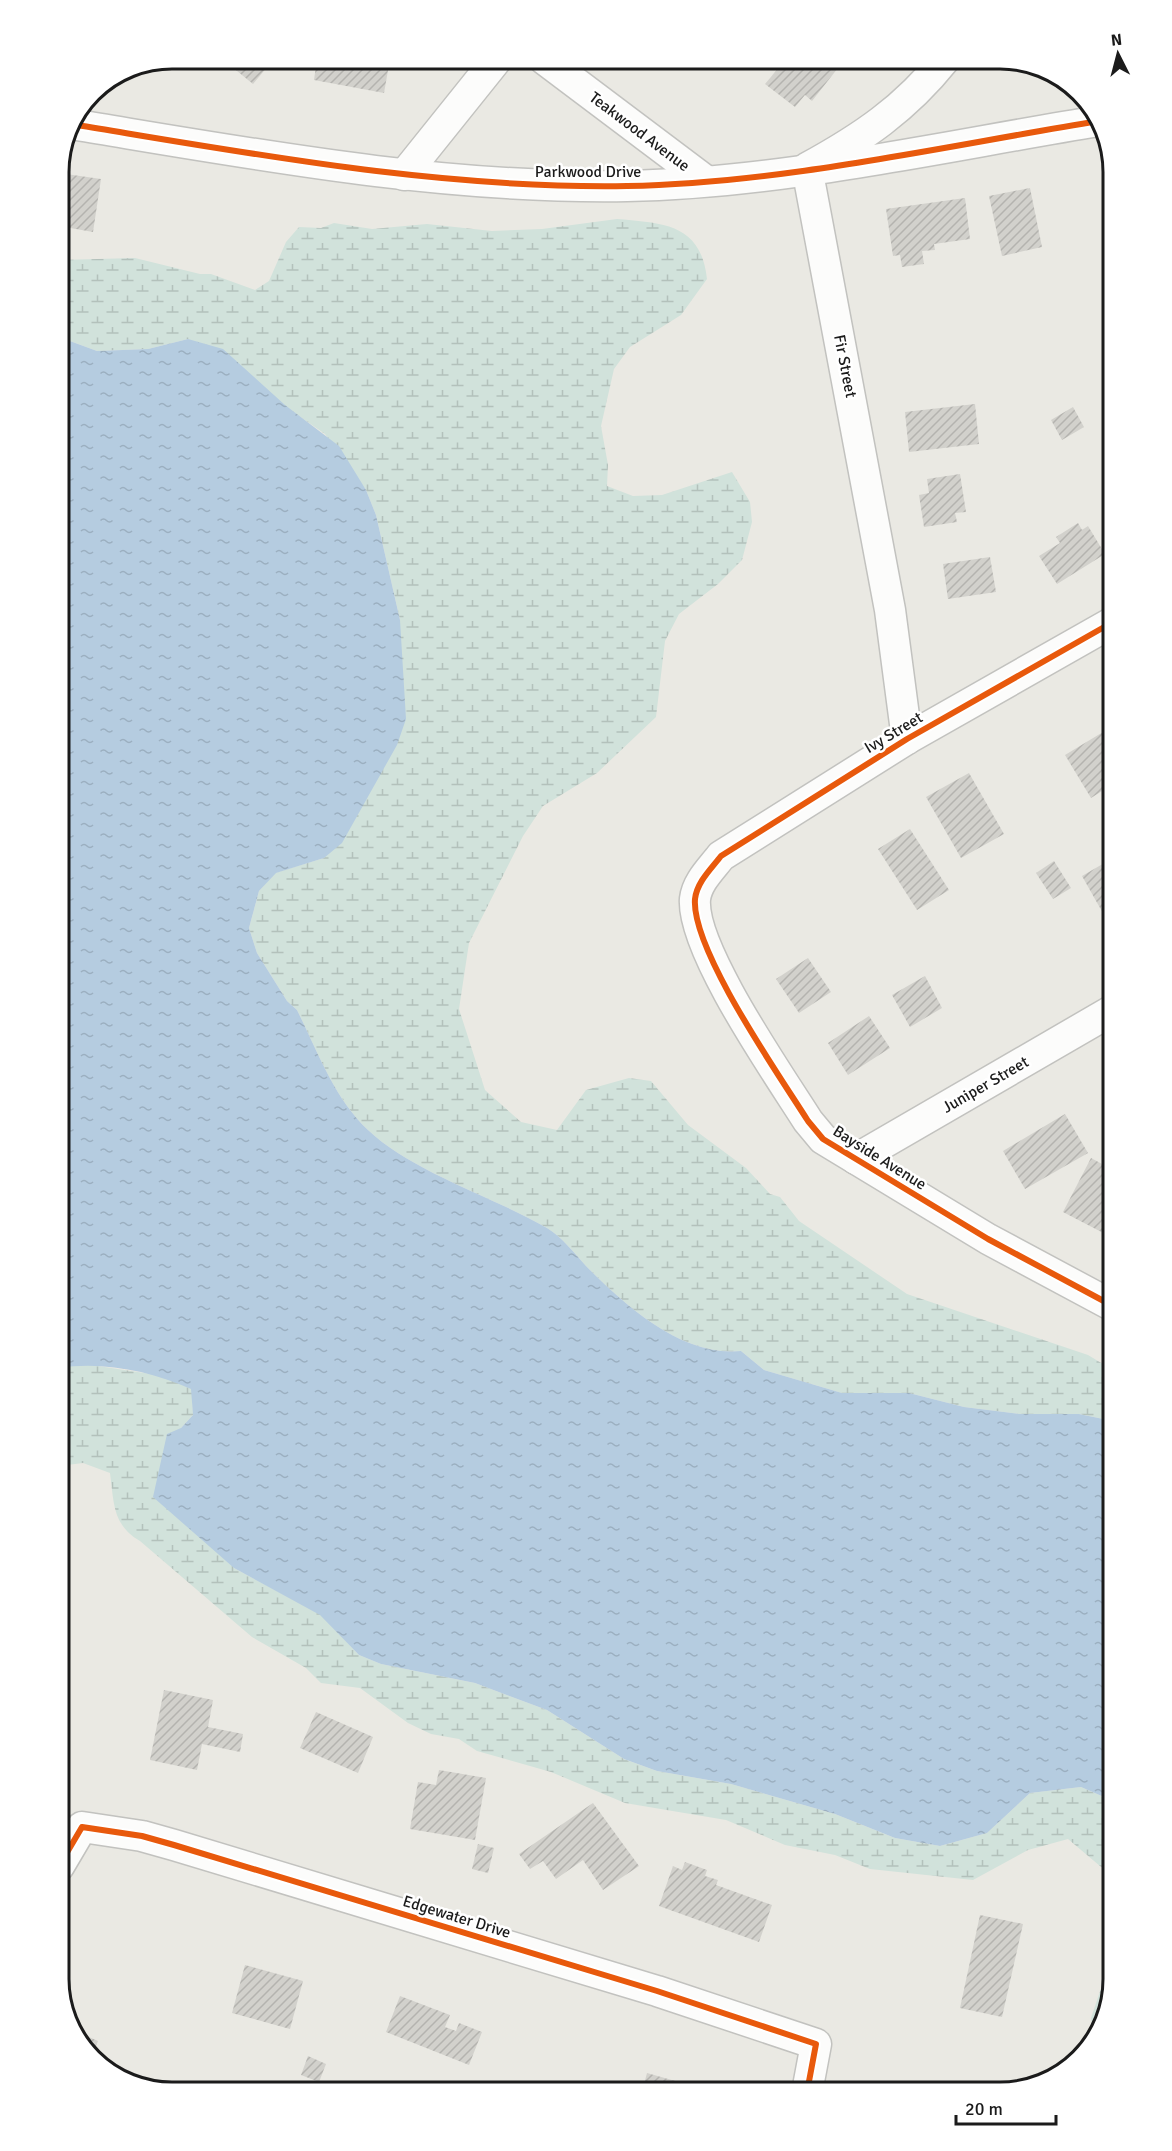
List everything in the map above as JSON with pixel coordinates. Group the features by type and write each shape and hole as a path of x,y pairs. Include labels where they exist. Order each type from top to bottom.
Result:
{"street":[{"path":"404,175 489,69"},
{"name":"Teakwood Avenue","path":"557,69 706,181"},
{"path":"807,168 862,138 923,85 937,69"},
{"name":"Parkwood Drive","path":"81,126 404,175 547,185 627,186 706,181 807,168 1090,122"},
{"name":"Fir Street","path":"807,168 890,610 907,739"},
{"name":"Ivy Street","path":"700,883 721,856 907,739 1103,628"},
{"name":"Bayside Avenue","path":"700,883 695,907 699,929 732,999 808,1121 823,1139 988,1239 1103,1301"},
{"name":"Juniper Street","path":"856,1159 1103,1016"},
{"name":"Edgewater Drive","path":"69,1848 82,1827 142,1836 678,1998 816,2044 809,2082"}],"green space":[{"path":"617,219 650,222 677,230 697,247 707,279 681,315 630,347 614,369 601,426 608,465 607,486 633,496 662,495 732,472 750,502 752,522 742,560 718,584 679,614 665,641 656,717 597,773 543,806 523,836 469,943 459,1009 485,1090 521,1122 557,1130 586,1090 629,1078 651,1081 688,1125 746,1168 770,1194 780,1197 799,1221 907,1294 1088,1355 1103,1364 1103,1419 1079,1414 1020,1414 964,1407 909,1393 842,1393 764,1370 741,1351 719,1351 697,1346 676,1337 636,1312 618,1297 553,1232 407,1159 368,1130 336,1089 297,1010 287,1001 257,953 249,928 259,891 275,873 324,858 400,620 376,515 366,490 325,434 188,339 148,349 97,351 69,341 69,260 135,258 200,274 211,274 255,290 269,281 286,242 299,227 321,228 334,223 372,229 427,224 492,231 542,229"},
{"path":"85,1364 164,1376 192,1389 193,1415 181,1428 234,1568 320,1614 359,1655 381,1664 475,1683 547,1710 624,1759 657,1771 731,1784 835,1814 895,1838 940,1846 987,1833 1030,1793 1081,1787 1103,1797 1103,1869 1068,1839 1028,1850 973,1880 870,1869 835,1855 785,1845 726,1820 625,1803 551,1772 477,1751 459,1739 431,1734 408,1723 360,1688 321,1683 306,1668 252,1637 131,1535 124,1528 116,1512 110,1473 83,1463 69,1465 69,1366"},
{"path":"1103,1984 1099,2005 1092,2024 1091,2018"}],"water":[{"path":"188,339 223,349 285,405 339,446 366,490 376,515 400,620 406,719 397,745 342,843 324,858 276,873 259,891 249,928 257,953 287,1001 297,1010 336,1089 356,1117 386,1145 430,1171 547,1228 563,1241 618,1297 636,1312 676,1337 697,1346 719,1351 741,1351 764,1370 842,1393 909,1393 964,1407 1020,1414 1079,1414 1103,1419 1103,1797 1081,1787 1030,1793 987,1833 940,1846 895,1838 835,1814 731,1784 657,1771 624,1759 547,1710 475,1683 381,1664 359,1655 320,1615 234,1568 153,1497 167,1434 181,1428 193,1415 191,1389 160,1377 126,1369 69,1367 69,341 97,351 148,349"}],"building":[{"path":"235,69 266,69 253,84"},
{"path":"316,69 388,69 384,93 314,80"},
{"path":"778,69 837,69 812,101 805,95 795,107 765,84"},
{"path":"69,174 101,179 93,232 69,228"},
{"path":"1030,188 1042,247 1002,256 989,196"},
{"path":"965,198 970,239 934,244 935,250 922,251 924,264 902,267 900,255 893,256 886,209"},
{"path":"975,404 979,444 909,452 905,412"},
{"path":"1073,407 1084,427 1062,440 1051,420"},
{"path":"960,474 966,512 955,513 957,522 924,527 919,495 929,493 927,479"},
{"path":"1078,523 1082,530 1088,526 1103,551 1103,555 1057,584 1039,556 1060,543 1056,537"},
{"path":"990,557 996,592 948,599 943,564"},
{"path":"1103,732 1103,790 1091,798 1065,755"},
{"path":"969,773 1004,834 961,858 926,797"},
{"path":"910,829 949,890 917,910 878,849"},
{"path":"1054,861 1071,888 1053,899 1036,873"},
{"path":"1103,864 1103,913 1082,876"},
{"path":"808,958 831,992 799,1013 776,979"},
{"path":"925,976 942,1008 910,1027 892,995"},
{"path":"869,1016 890,1048 848,1075 828,1043"},
{"path":"1065,1114 1088,1153 1025,1189 1003,1151"},
{"path":"1091,1158 1103,1165 1103,1233 1063,1212"},
{"path":"164,1690 213,1700 208,1727 243,1734 240,1752 202,1744 197,1770 150,1760"},
{"path":"316,1712 373,1737 358,1773 300,1748"},
{"path":"439,1770 486,1778 475,1840 410,1829 418,1782 436,1785"},
{"path":"593,1803 639,1866 603,1890 583,1860 556,1879 543,1861 530,1869 519,1854"},
{"path":"478,1844 494,1848 488,1873 472,1869"},
{"path":"685,1862 707,1870 705,1876 718,1880 716,1885 772,1905 759,1942 659,1906 673,1866 682,1870"},
{"path":"980,1915 1023,1924 1002,2017 960,2008"},
{"path":"245,1965 303,1981 290,2029 232,2013"},
{"path":"400,1996 450,2015 445,2027 456,2031 459,2023 482,2032 469,2065 386,2032"},
{"path":"86,2036 98,2041 95,2047"},
{"path":"308,2056 326,2064 319,2082 301,2075"},
{"path":"647,2073 679,2082 645,2082"}],"cycle path":[{"path":"81,126 282,158 420,176 489,182 627,186 686,183 804,171 1090,123"},
{"path":"1103,628 907,739 721,856 701,881 695,899 698,921 721,979 778,1074 808,1121 823,1139 988,1239 1103,1301"},
{"path":"69,1849 82,1827 142,1836 657,1991 816,2044 809,2082"}]}
